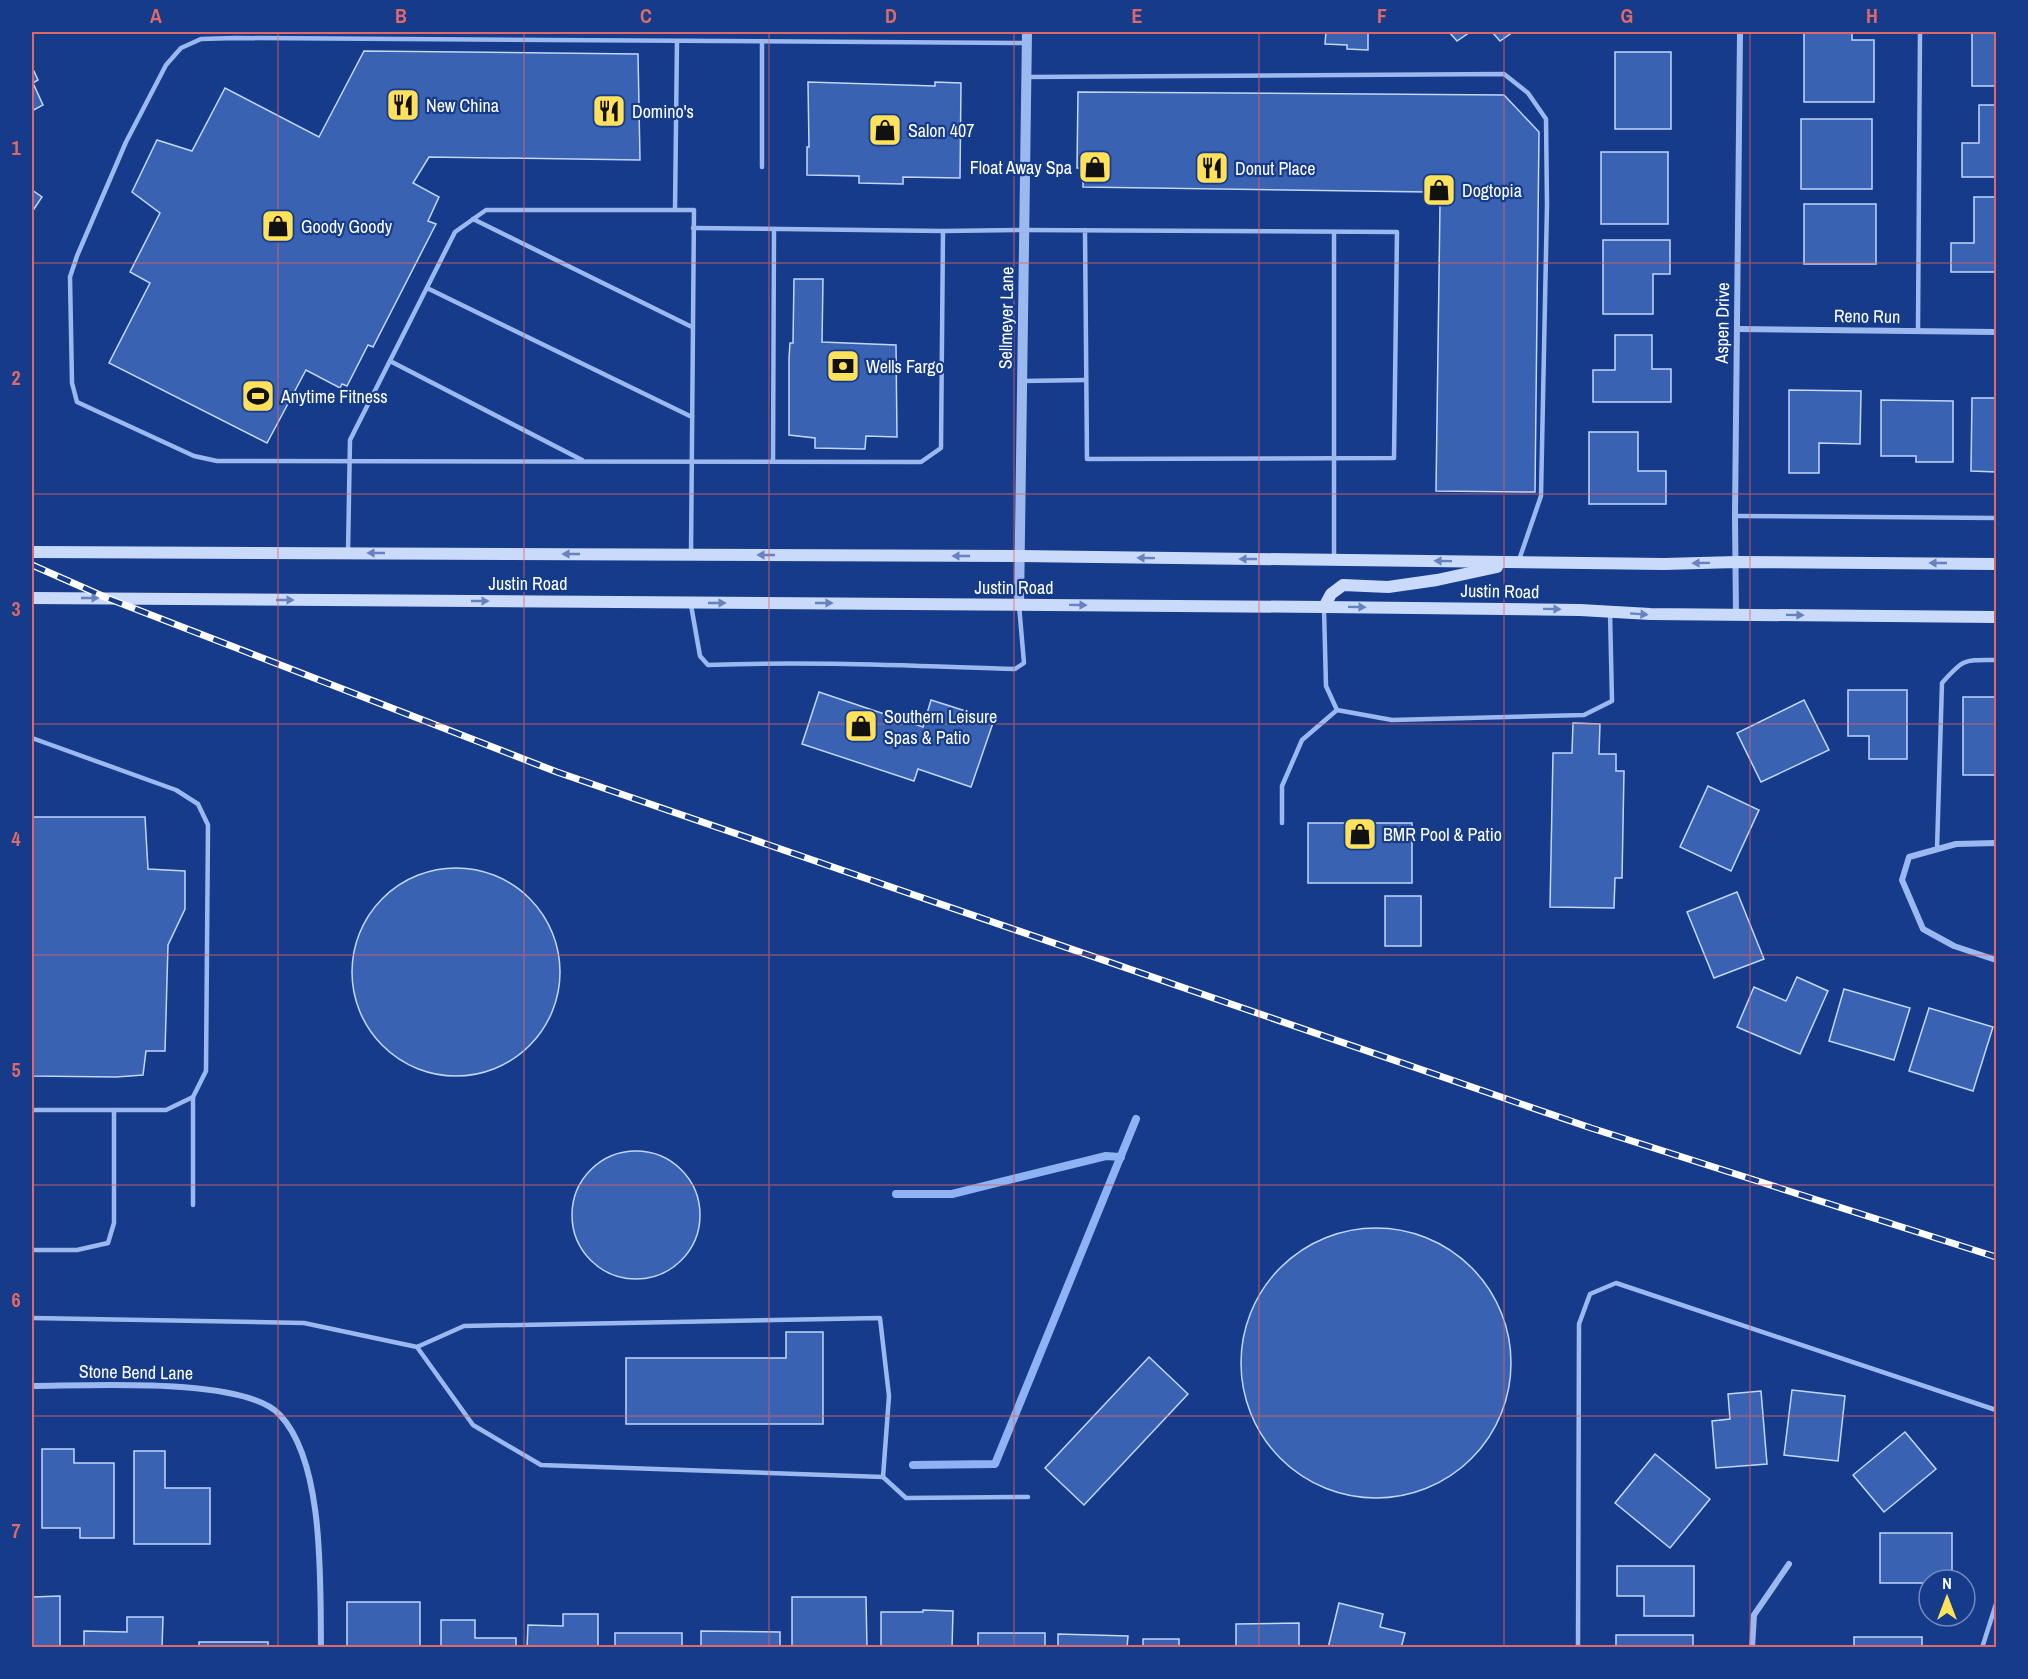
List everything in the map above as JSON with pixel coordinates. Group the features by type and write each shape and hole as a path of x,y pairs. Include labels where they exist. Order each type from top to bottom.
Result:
{"main road":[{"name":"Justin Road","path":"32,552 1020,556 1664,564 1736,562 1996,564"},
{"path":"1324,607 1331,594 1343,585 1388,587 1437,580 1518,562"},
{"name":"Justin Road","path":"32,598 1324,607 1650,614 1996,616"}],"street":[{"name":"Sellmeyer Lane","path":"1019,605 1027,32"},
{"name":"Aspen Drive","path":"1736,614 1740,32"},
{"name":"Reno Run","path":"1737,329 1996,332"},
{"path":"1996,843 1956,844 1909,857 1902,880 1923,929 1954,946 1996,960"},
{"name":"Stone Bend Lane","path":"32,1386 182,1386 255,1398 279,1413 300,1443 319,1529 321,1647"},
{"path":"1752,1647 1754,1615 1790,1564"}],"lane":[{"path":"1918,331 1920,32"},
{"path":"943,231 941,448 921,462 217,461 194,456 77,402 72,383 70,277 76,256 126,142 166,65 182,48 201,39 1026,43"},
{"path":"675,210 677,41"},
{"path":"762,41 762,167"},
{"path":"1026,77 1504,74 1528,93 1546,119 1547,205 1542,450 1541,496 1518,562"},
{"path":"348,553 350,440 455,232 486,210 693,210 691,555"},
{"path":"473,219 692,327"},
{"path":"693,228 943,231 1085,230 1397,232 1394,458 1087,459 1085,230"},
{"path":"773,461 774,229"},
{"path":"1334,232 1334,559"},
{"path":"427,288 692,417"},
{"path":"390,361 585,461"},
{"path":"1022,381 1086,380"},
{"path":"1735,516 1996,518"},
{"path":"690,603 700,656 708,665 852,664 1015,669 1024,663 1019,605"},
{"path":"1324,607 1326,686 1337,710"},
{"path":"1337,710 1392,720 1584,715 1612,701 1610,612"},
{"path":"1937,849 1942,683 1959,663 1996,660"},
{"path":"1282,823 1282,786 1302,740 1337,710"},
{"path":"32,738 176,790 198,804 208,825 206,1071 193,1096 193,1205"},
{"path":"32,1110 166,1110 193,1096"},
{"path":"32,1250 77,1250 108,1243 114,1223 114,1110"},
{"path":"1578,1647 1579,1324 1590,1294 1616,1283 1996,1410"},
{"path":"32,1318 304,1323 417,1347 464,1326 880,1318 889,1396 883,1477"},
{"path":"417,1347 473,1425 540,1465 883,1477 906,1498 1028,1497"},
{"path":"1982,1647 1996,1604"}],"building":[{"path":"1326,32 1368,32 1368,50 1347,49 1347,45 1325,44"},
{"path":"1449,32 1470,32 1457,41"},
{"path":"1492,32 1513,32 1500,41"},
{"path":"1804,32 1852,32 1852,40 1874,40 1874,102 1804,102"},
{"path":"1972,32 1996,32 1996,86 1972,86"},
{"path":"364,51 638,54 640,160 429,157 413,183 439,197 428,221 436,224 373,347 368,345 347,386 342,384 340,388 306,370 267,443 109,363 150,283 130,272 160,213 132,192 157,140 192,151 225,88 319,137"},
{"path":"1615,52 1671,52 1671,129 1615,129"},
{"path":"32,67 38,80 33,83 43,105 32,111"},
{"name":"Salon 407","path":"808,82 935,86 935,82 961,83 960,178 903,177 903,184 859,183 859,176 807,175"},
{"path":"1078,92 1504,95 1539,132 1535,492 1436,491 1440,205 1428,205 1428,192 1083,187 1083,168 1077,168"},
{"path":"1979,105 1996,105 1996,177 1962,177 1962,143 1979,143"},
{"path":"1801,119 1872,119 1872,189 1801,189"},
{"path":"1601,152 1668,152 1668,224 1601,224"},
{"path":"32,190 42,197 32,212"},
{"path":"1974,197 1996,197 1996,272 1951,272 1951,243 1974,243"},
{"path":"1804,204 1876,204 1876,264 1804,264"},
{"path":"1603,240 1670,240 1670,274 1653,274 1653,314 1603,314"},
{"name":"Wells Fargo","path":"794,279 823,279 822,342 896,345 897,437 866,436 865,449 815,448 815,438 789,435 789,359 790,343 793,343"},
{"path":"1615,335 1652,335 1652,369 1671,369 1671,402 1593,402 1593,370 1615,370"},
{"path":"1789,390 1861,391 1860,444 1819,443 1819,473 1789,473"},
{"path":"1972,398 1996,398 1996,472 1971,471"},
{"path":"1881,400 1953,401 1953,462 1916,462 1916,456 1881,456"},
{"path":"1589,432 1638,432 1638,471 1666,471 1666,504 1589,504"},
{"path":"1848,690 1907,690 1907,759 1869,759 1869,736 1848,736"},
{"path":"819,692 923,727 931,700 994,720 971,787 918,769 914,781 802,744"},
{"path":"1963,697 1995,697 1996,775 1963,775"},
{"path":"1804,700 1829,750 1761,782 1737,733"},
{"path":"1573,723 1600,724 1599,754 1616,754 1616,771 1624,771 1622,878 1615,878 1614,908 1550,907 1553,753 1572,753"},
{"path":"1708,786 1759,810 1731,871 1680,847"},
{"path":"32,817 145,817 148,869 185,871 185,909 168,945 165,1051 146,1051 143,1075 32,1076"},
{"path":"1308,823 1412,823 1412,883 1308,883"},
{"path":"456,868 476,870 496,876 530,898 552,932 558,952 560,972 558,992 552,1012 530,1046 496,1068 476,1074 456,1076 436,1074 416,1068 382,1046 360,1012 354,992 352,972 354,952 360,932 382,898 416,876 436,870"},
{"path":"1737,892 1764,959 1714,978 1687,912"},
{"path":"1385,896 1421,896 1421,946 1385,946"},
{"path":"1797,977 1828,991 1800,1054 1737,1027 1754,987 1786,1001"},
{"path":"1844,989 1910,1008 1894,1060 1829,1041"},
{"path":"1929,1008 1993,1027 1973,1091 1909,1071"},
{"path":"636,1151 660,1156 681,1170 695,1191 700,1215 695,1239 681,1260 660,1274 636,1279 612,1274 591,1260 577,1239 572,1215 577,1191 591,1170 612,1156"},
{"path":"1363,1228 1389,1228 1428,1238 1451,1251 1472,1267 1488,1288 1501,1311 1509,1337 1511,1363 1509,1389 1501,1415 1488,1438 1472,1459 1451,1475 1428,1488 1389,1498 1363,1498 1324,1488 1301,1475 1280,1459 1264,1438 1251,1415 1241,1376 1241,1350 1251,1311 1264,1288 1280,1267 1301,1251 1324,1238"},
{"path":"786,1332 823,1332 823,1424 626,1424 626,1358 786,1358"},
{"path":"1149,1357 1188,1394 1084,1505 1045,1468"},
{"path":"1792,1390 1845,1396 1838,1461 1784,1455"},
{"path":"1761,1391 1767,1464 1716,1468 1712,1421 1730,1419 1728,1394"},
{"path":"1905,1432 1936,1469 1884,1512 1853,1475"},
{"path":"42,1449 74,1449 74,1463 114,1463 114,1538 80,1538 80,1528 42,1528"},
{"path":"134,1451 165,1451 165,1488 210,1488 210,1544 134,1544"},
{"path":"1655,1454 1710,1499 1670,1548 1615,1503"},
{"path":"1880,1533 1952,1533 1952,1568 1917,1568 1917,1583 1880,1583"},
{"path":"1617,1566 1694,1566 1694,1616 1644,1616 1644,1596 1617,1596"},
{"path":"60,1596 60,1648 32,1648 32,1597"},
{"path":"792,1597 866,1597 867,1648 792,1648"},
{"path":"347,1602 420,1602 420,1648 347,1648"},
{"path":"1339,1603 1383,1614 1380,1627 1405,1633 1401,1648 1328,1648"},
{"path":"923,1610 953,1611 952,1648 881,1648 881,1612 923,1612"},
{"path":"563,1614 598,1614 598,1648 527,1648 528,1625 563,1626"},
{"path":"127,1617 163,1617 162,1648 84,1648 84,1631 127,1632"},
{"path":"441,1620 475,1620 475,1638 516,1638 516,1648 441,1648"},
{"path":"1299,1623 1299,1648 1236,1648 1236,1624"},
{"path":"701,1631 780,1632 780,1648 701,1648"},
{"path":"615,1633 682,1633 682,1648 615,1648"},
{"path":"978,1633 1045,1633 1045,1648 978,1648"},
{"path":"1058,1634 1128,1636 1127,1648 1058,1648"},
{"path":"1616,1635 1693,1635 1693,1648 1616,1648"},
{"path":"1854,1637 1922,1637 1922,1648 1854,1648"},
{"path":"1143,1639 1179,1639 1179,1648 1143,1648"},
{"path":"199,1642 268,1642 268,1648 199,1648"}],"waterway":[{"path":"913,1465 995,1464 1136,1119"},
{"path":"896,1194 952,1194 1106,1156 1121,1157"}],"railway":[{"path":"32,565 107,598 557,772 1591,1128 1996,1257"}],"place":[{"name":"New China","path":"403,105"},
{"name":"Domino's","path":"609,111"},
{"name":"Salon 407","path":"885,130"},
{"name":"Float Away Spa","path":"1095,167"},
{"name":"Donut Place","path":"1212,168"},
{"name":"Dogtopia","path":"1439,190"},
{"name":"Goody Goody","path":"278,226"},
{"name":"Wells Fargo","path":"843,366"},
{"name":"Anytime Fitness","path":"258,396"},
{"name":"Southern Leisure Spas & Patio","path":"861,726"},
{"name":"BMR Pool & Patio","path":"1360,834"}]}
